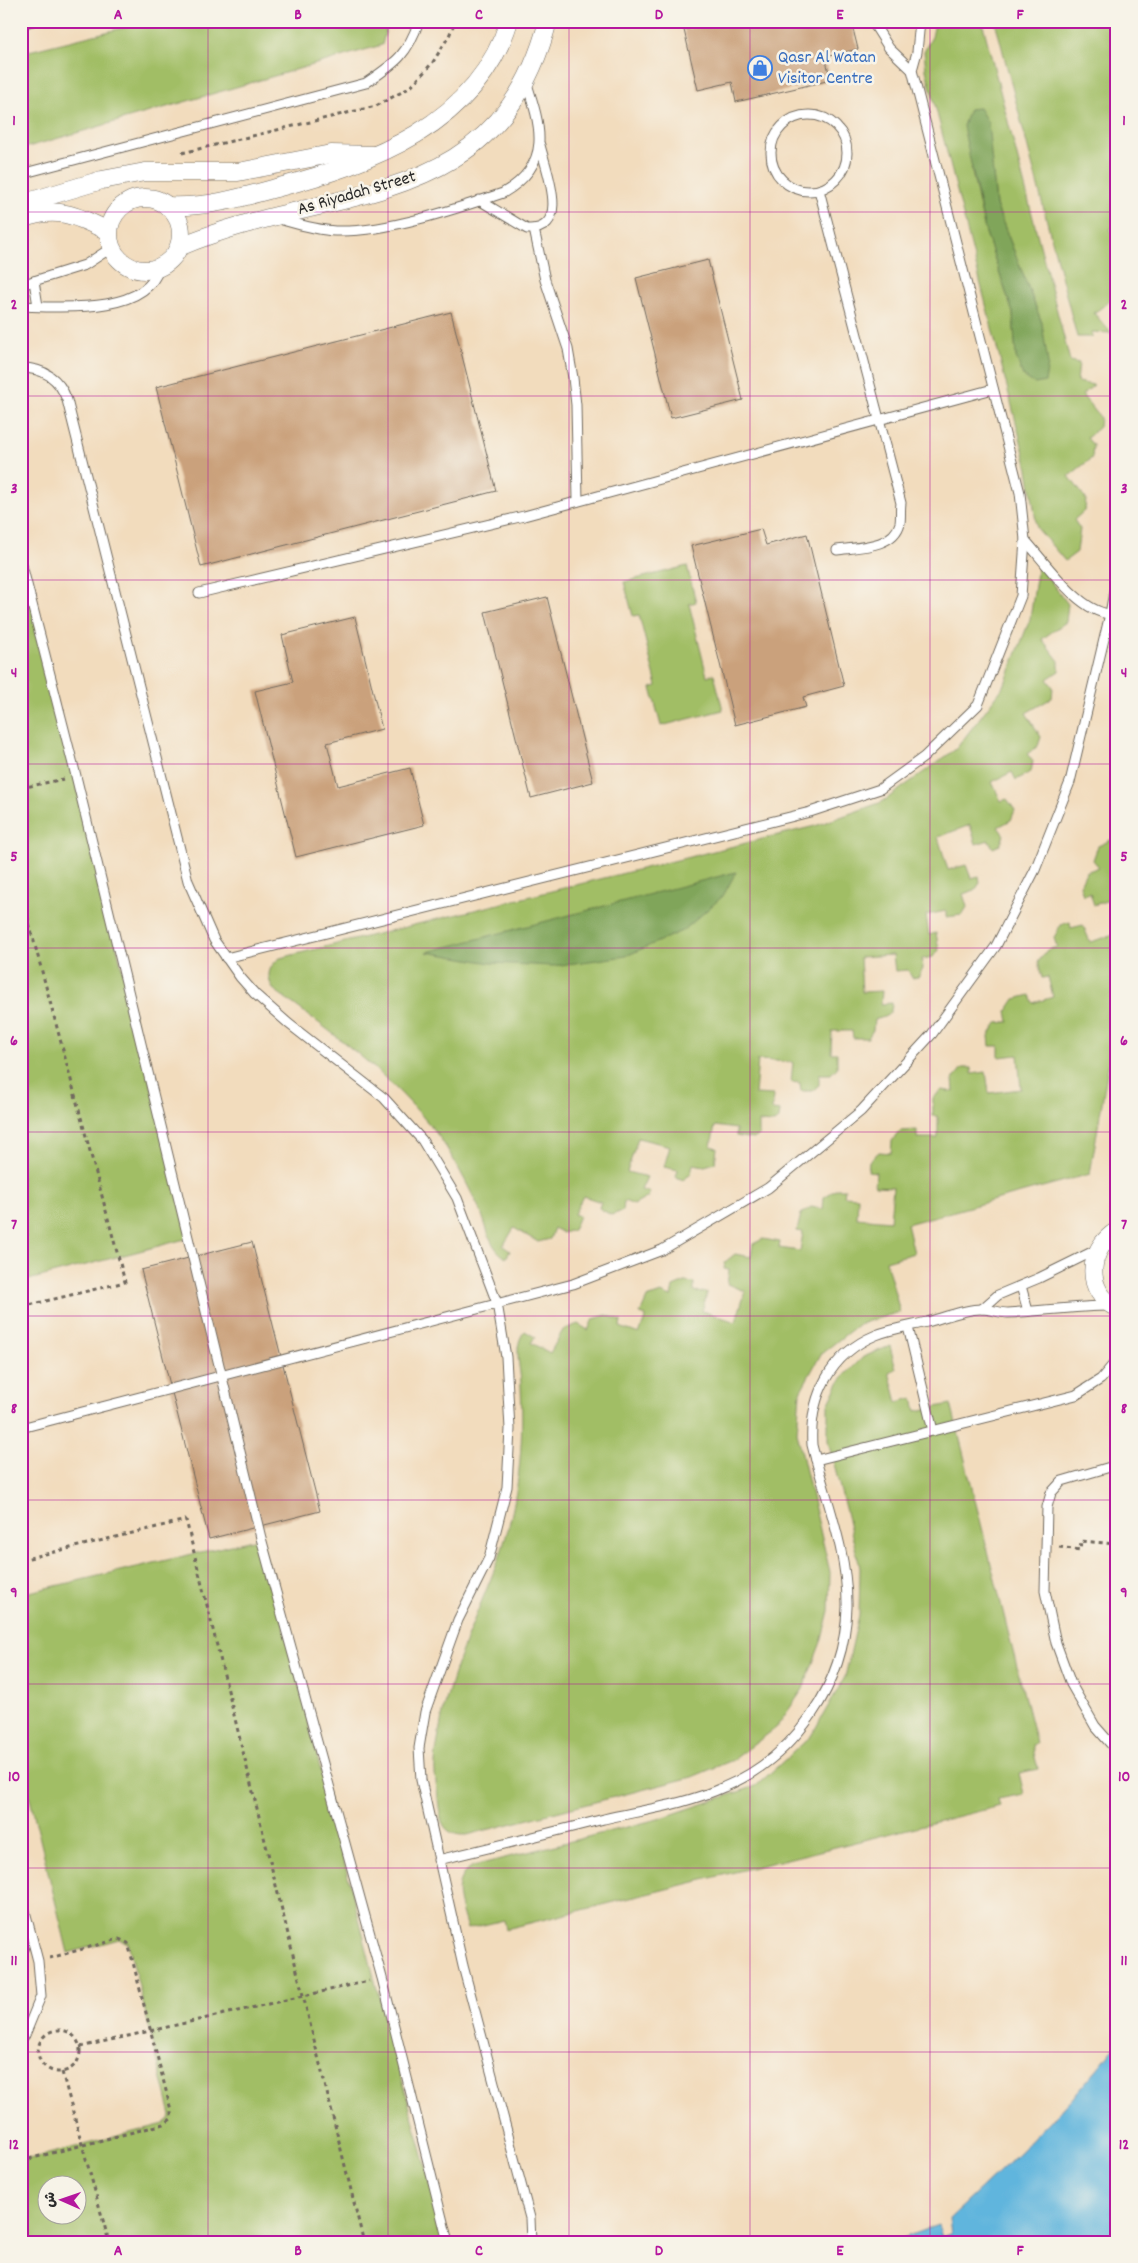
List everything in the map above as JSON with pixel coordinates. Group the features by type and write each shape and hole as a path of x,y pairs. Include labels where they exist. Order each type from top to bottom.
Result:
{"street":[{"name":"As Riyadah Street","path":"167,206 197,206 227,201 321,176 375,155 421,132 459,104 488,67 508,21"},
{"name":"As Riyadah Street","path":"179,247 211,234 388,188 430,172 468,149 505,112 526,81 540,49 548,21"},
{"name":"As Riyadah Street","path":"21,204 76,187 145,172 238,172 332,154 375,155"},
{"path":"21,219 38,214 62,213 73,215 110,240 121,262 136,270 148,271 168,263 179,247 181,229 174,212 167,206 147,198 130,201 117,211 110,240"},
{"path":"1114,1307 1099,1293 1093,1275 1094,1257 1098,1249 1103,1241 1117,1232"}],"lane":[{"path":"21,24 33,21"},
{"path":"21,174 366,83 398,61 414,36 419,21"},
{"path":"872,21 889,48 912,70"},
{"path":"226,958 810,812 880,789 924,757 978,705 1021,596 1025,540 1020,493 912,70 920,21"},
{"path":"479,200 522,227 534,229 547,224 554,211 540,143 538,118 526,81"},
{"path":"810,115 830,122 838,129 846,144 847,160 843,170 837,179 819,190 802,191 788,185 774,168 771,158 774,136 781,127 799,116 810,115"},
{"path":"274,217 314,228 352,231 387,227 503,193 524,178 532,168 540,143"},
{"path":"819,190 900,503 900,522 891,537 882,542 837,550"},
{"path":"534,229 545,280 568,349 573,378 576,405 578,501"},
{"path":"21,285 85,265 110,240"},
{"path":"21,306 84,307 117,301 147,289 157,276 159,268"},
{"path":"34,281 38,306"},
{"path":"21,368 31,368 50,374 63,390 67,400 188,881 204,921 226,958 240,977 272,1010 370,1086 404,1118 422,1140 457,1198 497,1303 506,1357 510,1429 507,1487 489,1558 458,1620 425,1712 419,1748 421,1780 438,1860 463,1966 530,2218 531,2242"},
{"path":"199,593 524,516 993,389"},
{"path":"1025,540 1082,603 1095,611 1110,614"},
{"path":"21,561 76,776 261,1538 382,1978 448,2242"},
{"path":"21,1428 573,1284 662,1250 768,1188 861,1111 932,1034 996,946 1035,870 1070,782 1110,614 1117,575"},
{"path":"982,1309 998,1294 1021,1286 1098,1249"},
{"path":"1021,1286 1028,1311"},
{"path":"438,1860 723,1788 764,1765 797,1734 820,1703 833,1675 842,1646 847,1608 843,1561 812,1445 813,1414 819,1392 830,1371 840,1359 864,1340 982,1309 999,1312 1114,1307"},
{"path":"908,1327 933,1431"},
{"path":"816,1460 1076,1395 1101,1379 1117,1360"},
{"path":"1117,1465 1062,1481 1051,1493 1047,1507 1045,1591 1056,1643 1071,1684 1095,1726 1117,1751"},
{"path":"21,1896 38,1961 41,1996 26,2035 21,2039"}],"path":[{"path":"174,155 376,106 410,87 427,68 449,36 455,21"},
{"path":"21,788 76,776"},
{"path":"21,893 125,1282 21,1307"},
{"path":"21,1560 186,1520 363,2239 352,2242"},
{"path":"1046,1546 1080,1550 1081,1541 1117,1544"},
{"path":"21,2161 164,2124 170,2119 170,2110 129,1945 125,1940 119,1939 38,1961"},
{"path":"80,2046 382,1978"},
{"path":"60,2030 73,2035 80,2046 80,2053 74,2066 62,2072 49,2069 40,2059 39,2045 42,2039 53,2031 60,2030"},
{"path":"62,2072 109,2242"}],"green space":[{"path":"151,21 388,21 382,45 21,149 21,53"},
{"path":"942,21 982,21 1070,361 1079,363 1077,382 1094,385 1082,395 1100,417 1099,427 1087,438 1093,445 1092,458 1069,476 1086,499 1085,510 1074,520 1080,529 1077,552 1065,561 1037,528 1028,469 926,70 924,51 932,37 935,23","holes":["971,168 993,173 996,205 1042,323 1016,357 1013,313 985,230"]},
{"path":"995,21 1117,21 1117,224 1110,229 1117,241 1117,272 1113,275 1117,278 1117,296 1094,313 1111,333 1092,332 1092,337 1077,337"},
{"path":"979,108 988,123 996,205 1042,323 1048,364 1045,382 1035,384 1023,376 1016,357 1013,313 985,230 963,126 969,109"},
{"path":"21,561 189,1238 21,1282"},
{"path":"1038,565 1068,604 1066,622 1042,639 1059,661 1059,671 1047,679 1053,687 1052,698 1026,713 1041,737 1038,746 1027,754 1033,761 1031,772 1016,780 1012,772 992,782 1001,801 1007,799 1015,810 1011,820 998,827 1004,835 1000,845 993,848 989,840 976,844 970,825 938,837 948,870 966,865 971,878 979,876 980,883 975,890 963,894 967,907 962,915 946,917 946,911 926,915 929,935 936,933 939,950 933,957 922,959 923,969 918,977 912,978 908,970 895,971 893,955 860,957 862,992 882,991 881,1004 892,1003 891,1011 885,1017 874,1020 873,1030 868,1038 853,1038 852,1031 832,1031 831,1053 837,1053 837,1068 831,1074 819,1074 819,1085 812,1091 801,1091 800,1083 791,1082 793,1062 758,1060 755,1094 773,1095 772,1110 780,1111 779,1119 774,1123 759,1122 759,1134 754,1139 736,1136 736,1129 715,1126 711,1146 717,1148 715,1163 705,1166 693,1164 691,1174 683,1180 676,1177 678,1170 664,1167 670,1146 638,1138 627,1172 647,1177 641,1190 650,1192 648,1197 634,1205 624,1201 623,1211 611,1215 599,1208 601,1202 583,1196 574,1214 579,1216 573,1230 563,1233 554,1228 550,1239 538,1242 514,1228 503,1246 510,1251 506,1258 491,1241 478,1206 459,1169 437,1134 419,1112 360,1056 273,989 269,980 269,972 280,958 815,826 882,802 956,749 1004,686 1030,619"},
{"path":"687,566 696,602 689,604 707,676 714,674 723,710 661,726 651,688 657,686 639,615 633,616 624,582"},
{"path":"1113,839 1117,844 1117,912 1112,899 1094,905 1090,893 1083,895 1080,885 1086,872 1099,867 1093,860 1098,846"},
{"path":"736,872 723,896 684,930 626,956 553,966 491,963 427,952"},
{"path":"1070,922 1071,928 1083,925 1090,942 1117,934 1117,1014 1090,1174 907,1224 914,1253 886,1261 900,1312 859,1324 821,1354 800,1392 797,1433 830,1572 829,1611 821,1642 803,1689 776,1728 733,1760 692,1777 467,1835 452,1833 441,1819 435,1772 436,1752 450,1688 464,1644 499,1558 516,1495 522,1430 521,1379 518,1350 521,1337 525,1331 535,1337 531,1343 550,1353 563,1330 578,1324 588,1330 593,1319 607,1315 621,1321 620,1327 639,1334 646,1316 640,1314 647,1298 661,1293 671,1297 673,1287 685,1282 694,1283 694,1291 707,1293 702,1311 736,1322 745,1291 727,1284 729,1270 724,1269 725,1262 735,1254 751,1257 753,1244 763,1239 780,1242 779,1248 800,1251 803,1232 797,1231 801,1214 811,1207 823,1209 824,1197 837,1189 845,1189 844,1196 858,1197 857,1218 890,1221 893,1187 875,1186 876,1172 868,1171 869,1161 879,1152 891,1153 892,1141 900,1131 917,1130 917,1138 938,1138 938,1116 933,1116 933,1098 942,1090 954,1092 953,1079 962,1068 972,1068 972,1074 986,1072 989,1093 1021,1089 1018,1055 999,1057 999,1046 990,1046 989,1036 997,1023 1009,1022 1007,1011 1015,999 1030,995 1033,1003 1053,997 1048,977 1042,978 1038,962 1047,950 1057,947 1054,938 1060,925"},
{"path":"890,1346 896,1369 889,1372 897,1402 913,1398 916,1411 951,1404 1036,1743 1032,1745 1038,1769 1019,1773 1024,1794 998,1799 1000,1806 506,1929 504,1920 467,1929 458,1894 461,1879 465,1872 473,1866 658,1819 756,1786 811,1736 845,1677 859,1615 860,1567 828,1441 828,1405 841,1379 863,1357"},
{"path":"261,1538 376,1985 447,2242 21,2242 21,2161 164,2124 170,2119 171,2115 128,1943 119,1939 68,1953 21,1762 21,1594"}],"water":[{"path":"1117,2044 1117,2242 891,2242 938,2225 942,2237 951,2234 949,2219 1058,2113"}],"building":[{"name":"Qasr Al Watan Visitor Centre","path":"694,21 851,21 858,49 825,57 831,80 736,102 732,82 698,90 684,30 696,27"},
{"path":"708,260 743,400 671,418 636,278"},
{"path":"451,312 496,491 201,567 156,387"},
{"path":"761,529 766,545 807,534 844,686 803,697 806,707 735,725 691,546"},
{"path":"547,597 593,782 531,798 485,612"},
{"path":"355,617 382,729 327,743 338,786 410,768 424,825 296,857 255,691 293,682 282,635"},
{"path":"252,1242 320,1511 209,1539 141,1270"}],"place":[{"name":"Qasr Al Watan Visitor Centre","path":"760,68"}]}
